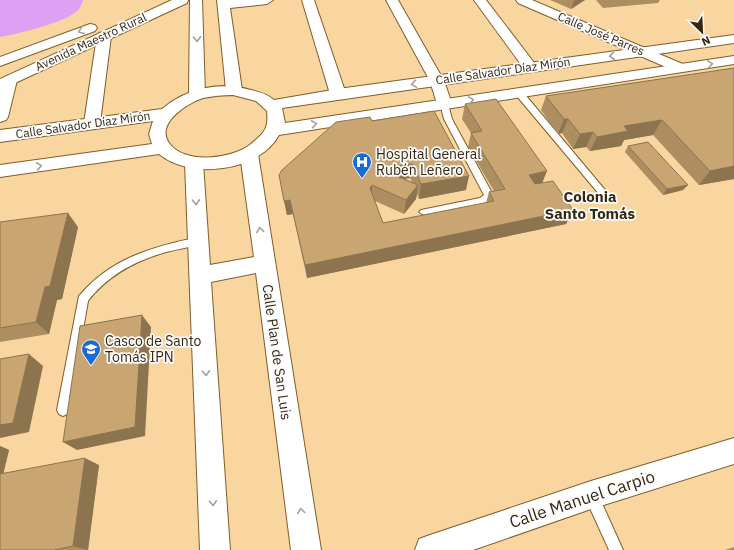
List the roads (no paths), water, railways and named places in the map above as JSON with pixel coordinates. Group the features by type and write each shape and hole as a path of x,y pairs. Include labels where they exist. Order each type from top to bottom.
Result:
{"street":[{"name":"Avenida Maestro Rural","path":"0,62 121,16 156,0"},
{"name":"Avenida Maestro Rural","path":"5,82 182,0"},
{"path":"196,0 197,95"},
{"path":"234,90 223,2 266,0"},
{"path":"308,0 338,94"},
{"path":"392,0 437,81 444,104"},
{"path":"480,0 530,66"},
{"name":"Calle José Parres","path":"522,0 680,68"},
{"path":"92,123 104,36"},
{"name":"Calle Salvador Díaz Mirón","path":"272,105 530,66 734,39"},
{"name":"Calle Salvador Díaz Mirón","path":"276,130 734,60"},
{"path":"0,117 5,82"},
{"path":"234,90 249,92 263,98 272,105 277,113 278,121 276,130 266,143 249,154 232,160 213,163 194,163 176,157 163,148 158,137 159,125 166,114 185,100 197,95 216,91 234,90"},
{"name":"Calle Salvador Díaz Mirón","path":"0,136 166,114"},
{"path":"0,171 163,148"},
{"name":"Calle Plan de San Luis","path":"249,154 306,550"},
{"path":"194,163 215,550"},
{"path":"201,275 265,264"},
{"name":"Calle Manuel Carpio","path":"430,550 591,495 734,451"}],"lane":[{"path":"519,93 602,192"},
{"path":"424,212 483,201 488,196 488,193 448,119 444,104"},
{"path":"63,410 83,299 92,286 113,271 140,258 167,247 199,241"},
{"path":"591,495 616,550"}],"place":[{"name":"Hospital General Rubén Leñero","path":"362,179"},
{"name":"Casco de Santo Tomás IPN","path":"91,366"}],"district":[{"name":"Colonia Santo Tomás","path":"590,206"}]}
